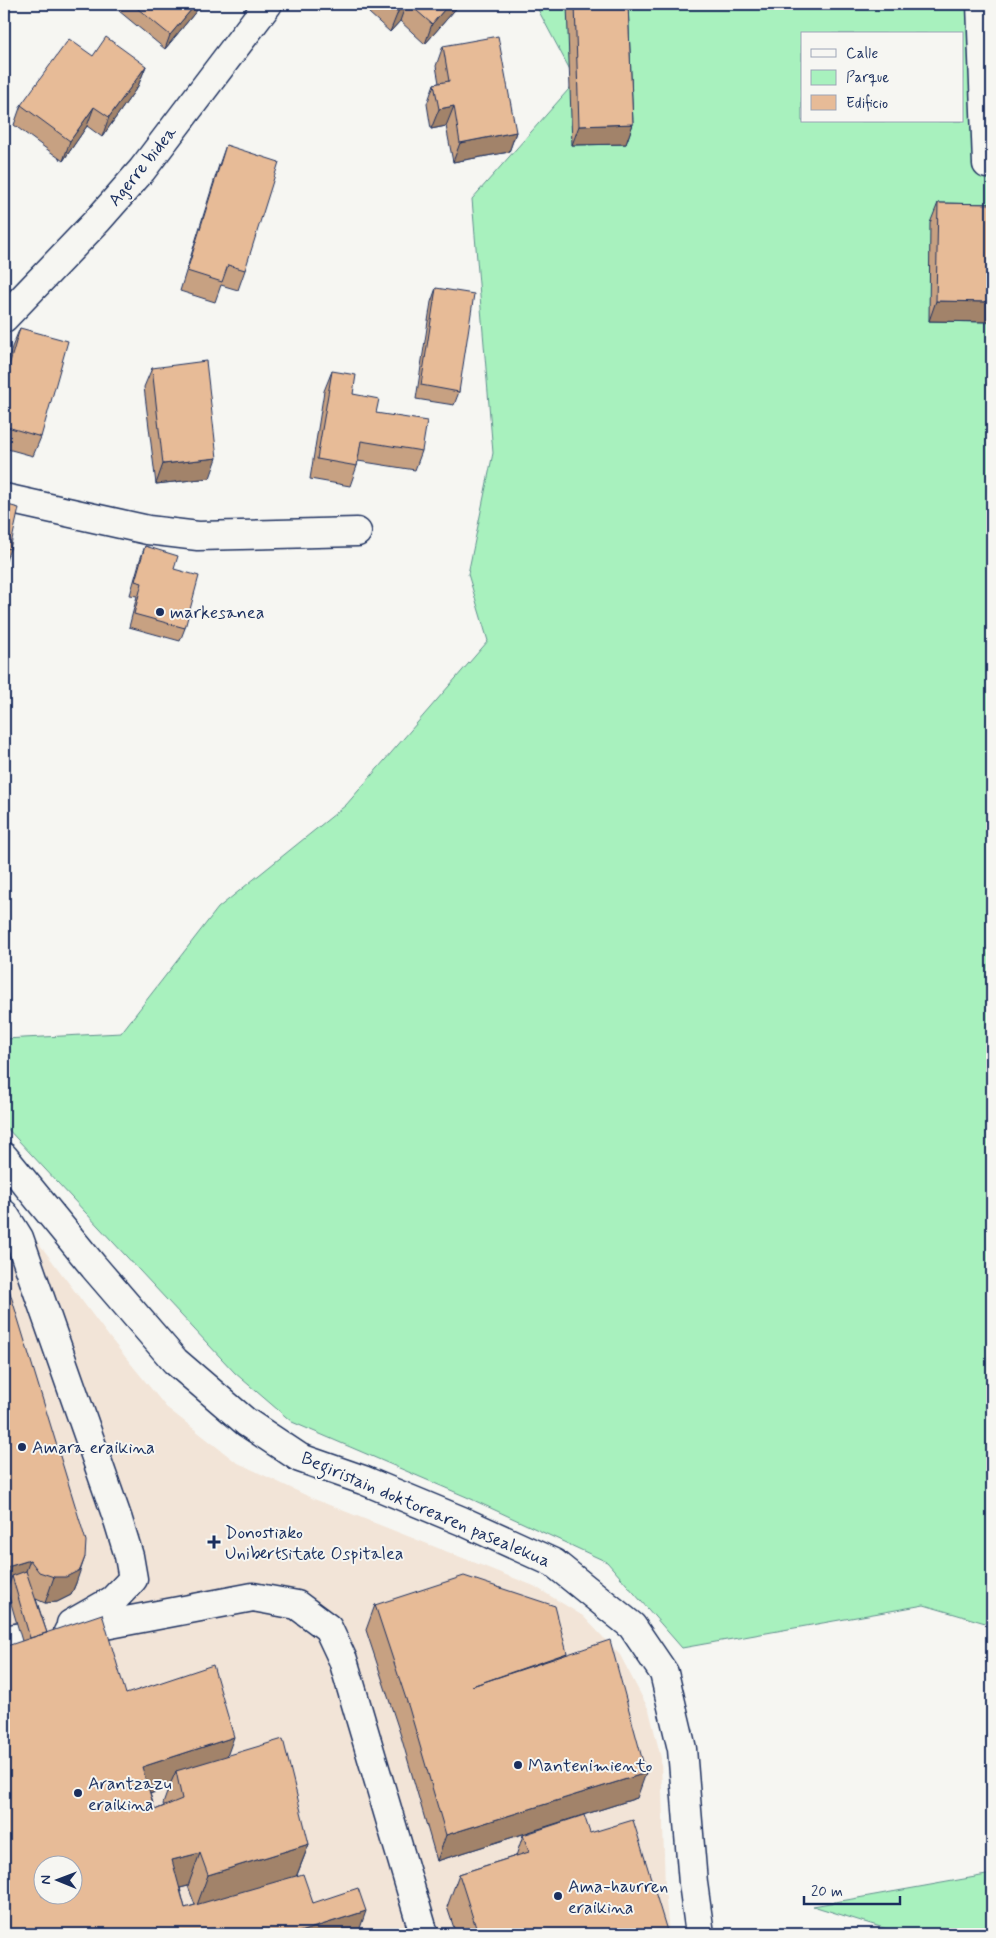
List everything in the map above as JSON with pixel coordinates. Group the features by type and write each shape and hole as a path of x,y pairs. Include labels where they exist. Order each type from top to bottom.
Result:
{"street":[{"name":"Agerre bidea","path":"4,318 98,220 142,170 268,4"},
{"path":"981,4 987,164"},
{"path":"4,498 148,530 198,536 357,532"},
{"name":"Begiristain doktorearen pasealekua","path":"4,1157 94,1267 175,1361 246,1422 300,1458 363,1480 444,1513 554,1562 632,1626 664,1673 682,1749 693,1883 700,1934"},
{"path":"4,1214 19,1238 118,1520 129,1556 133,1579 113,1600 29,1636"},
{"path":"29,1636 64,1633 253,1597 297,1605 328,1628 343,1660 424,1934"}],"shaded area":[{"name":"Donostiako Unibertsitate Ospitalea","path":"4,1197 110,1338 166,1407 236,1462 314,1499 534,1586 583,1616 620,1655 649,1710 661,1758 665,1888 669,1934 4,1934"}],"green space":[{"path":"535,4 992,4 992,1625 924,1605 682,1648 607,1562 469,1498 292,1422 235,1373 4,1125 4,1039 121,1033 218,908 346,805 488,641 468,574 493,453 472,199 576,81"},
{"path":"992,1874 992,1934 903,1934 813,1906"}],"building":[{"path":"132,4 196,4 170,35"},
{"path":"388,4 405,4 398,12"},
{"path":"409,4 449,4 432,24"},
{"path":"575,4 628,4 633,124 579,126"},
{"path":"498,36 516,132 460,143 454,106 439,109 434,84 449,81 443,46"},
{"path":"106,37 146,66 109,117 94,107 70,141 21,105 69,39 93,56"},
{"path":"226,145 279,162 245,270 228,265 222,282 187,271"},
{"path":"938,203 992,204 992,302 936,301"},
{"path":"436,288 474,294 459,392 421,385"},
{"path":"20,328 68,341 41,437 4,426 4,383"},
{"path":"206,361 217,458 163,464 152,368"},
{"path":"332,371 356,375 353,394 379,399 376,413 427,421 422,451 361,441 357,466 317,459"},
{"path":"4,504 19,508 10,549 4,547"},
{"name":"markesanea","path":"145,546 178,556 174,569 199,576 185,628 134,614 142,583 135,581"},
{"name":"Amara eraikina","path":"4,1273 86,1541 85,1557 80,1570 66,1577 54,1577 39,1572 30,1560 4,1568"},
{"path":"26,1571 47,1633 30,1638 12,1576"},
{"path":"464,1576 555,1606 567,1653 472,1686 610,1640 646,1773 446,1835 409,1708 375,1605"},
{"name":"Arantzazu eraikina","path":"102,1614 126,1694 213,1665 234,1737 142,1767 155,1810 182,1799 176,1771 283,1739 309,1844 208,1875 200,1853 172,1860 185,1908 303,1874 313,1903 358,1888 366,1911 293,1934 4,1934 4,1647"},
{"name":"Ama-haurren eraikina","path":"584,1815 590,1833 633,1820 668,1934 478,1934 459,1874 529,1852 523,1835"}],"place":[{"name":"markesanea","path":"160,612"},
{"name":"Amara eraikina","path":"22,1447"},
{"name":"Donostiako Unibertsitate Ospitalea","path":"214,1542"},
{"name":"Mantenimiento","path":"518,1765"},
{"name":"Arantzazu eraikina","path":"78,1793"},
{"name":"Ama-haurren eraikina","path":"558,1896"}]}
